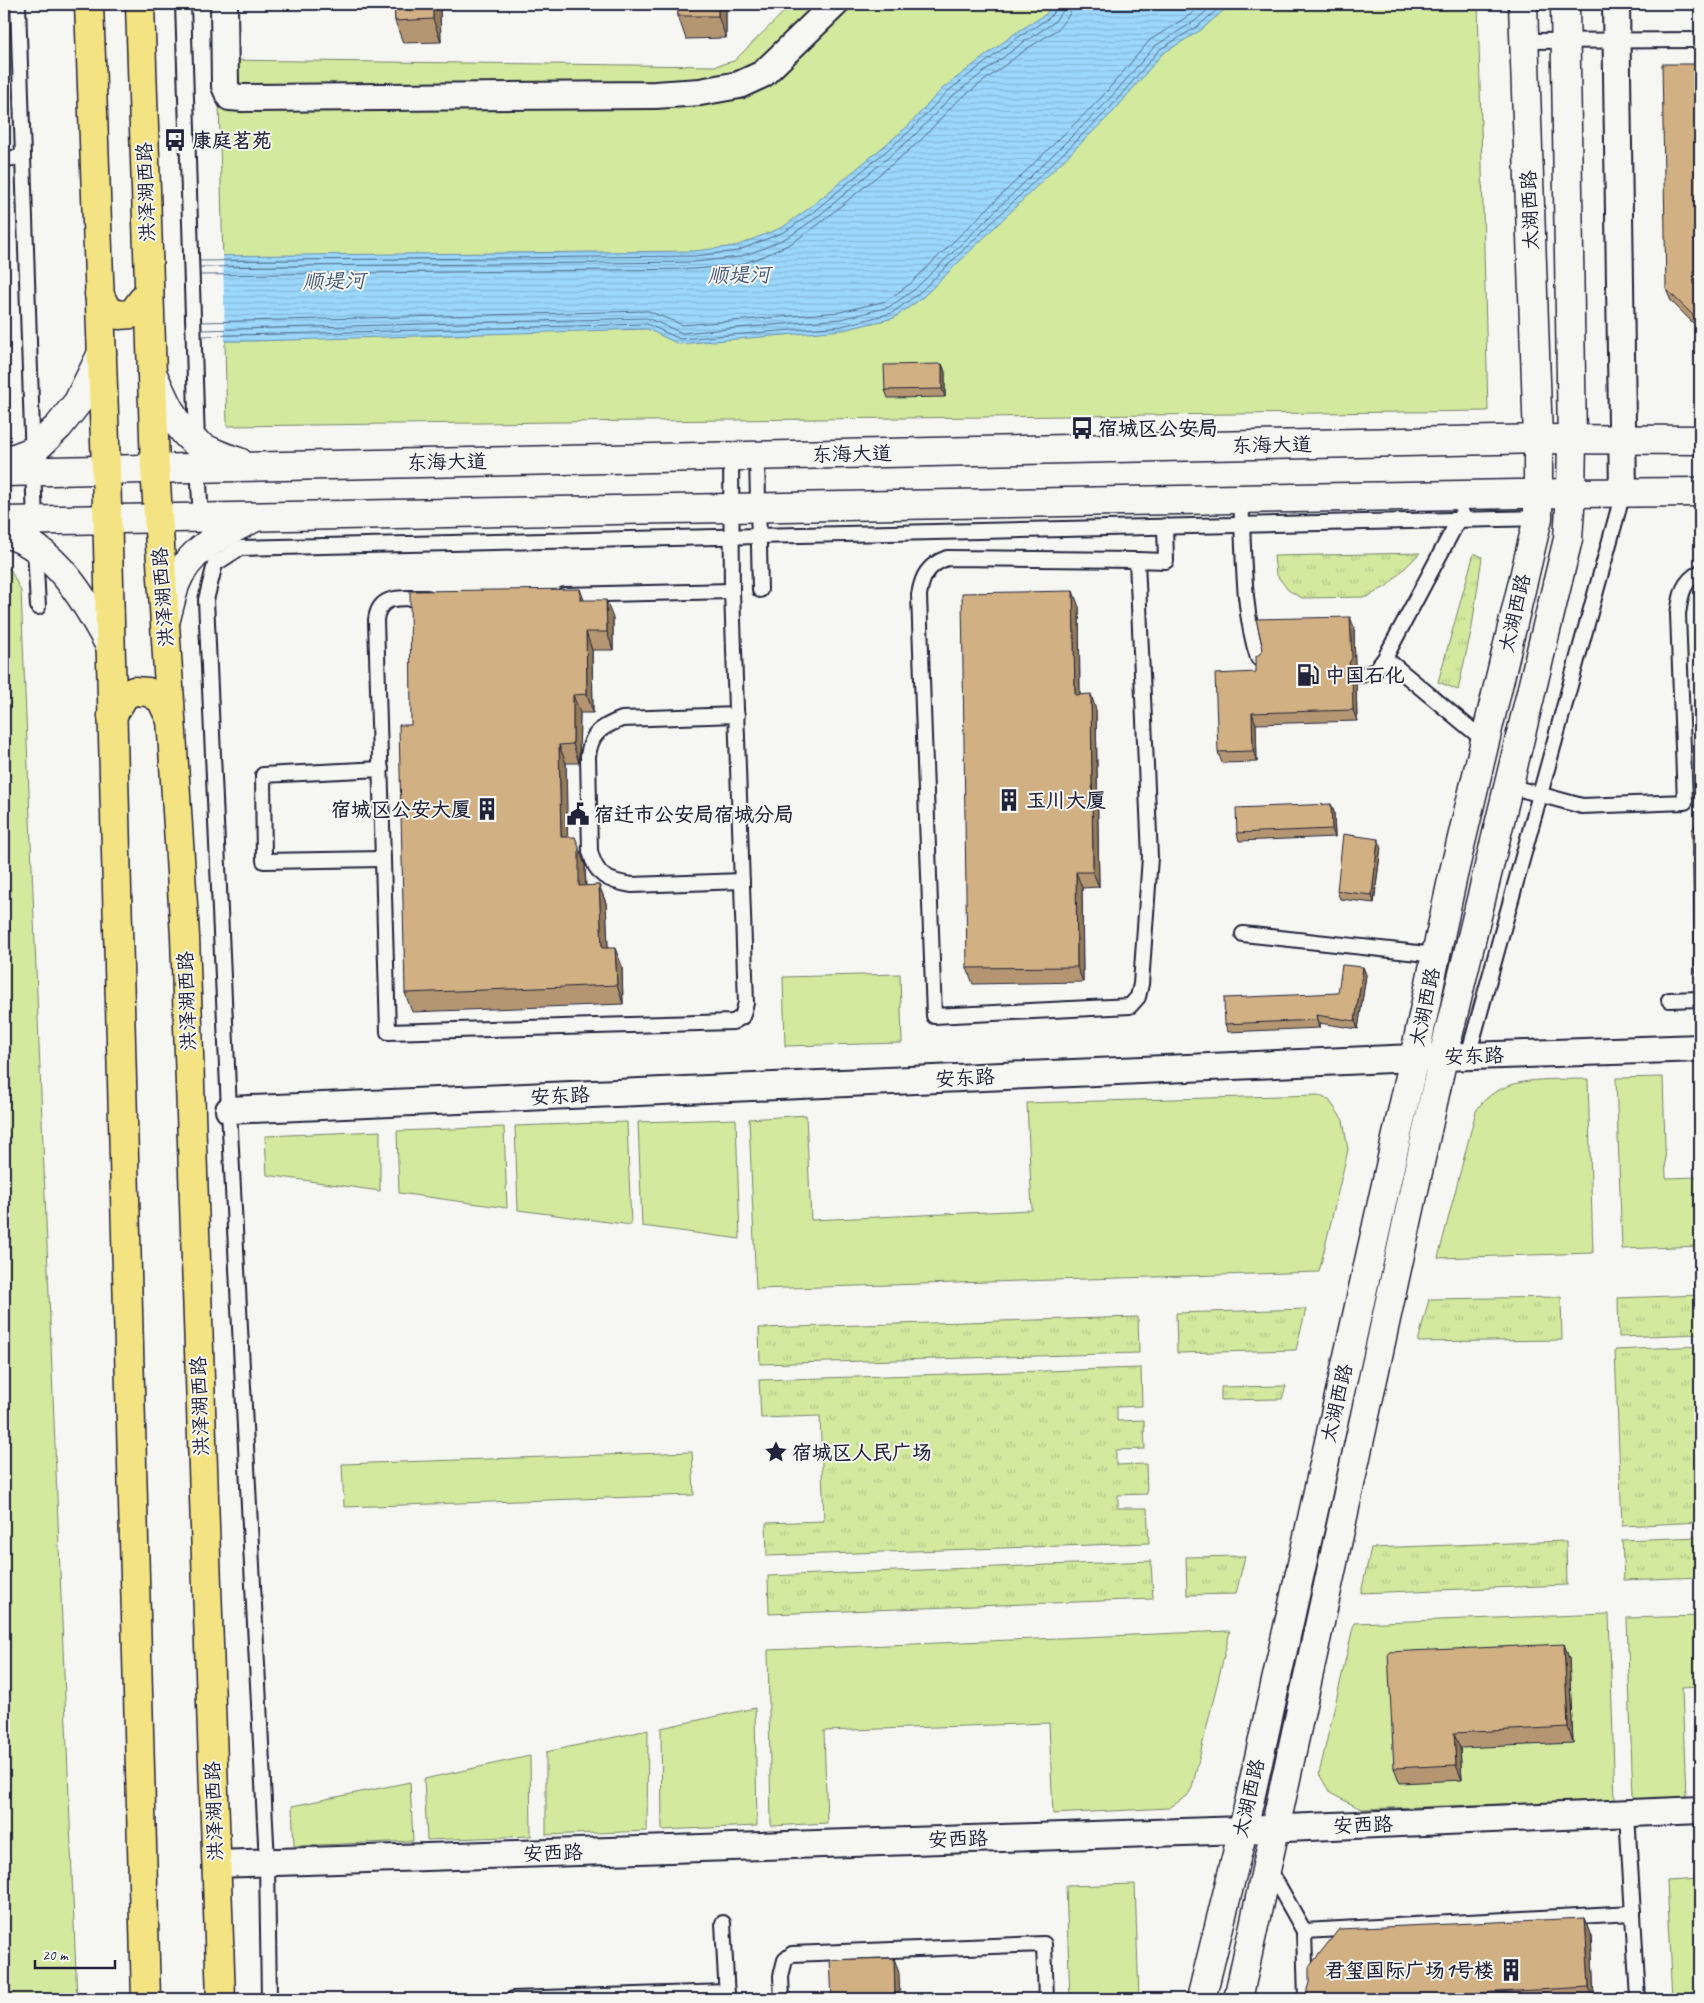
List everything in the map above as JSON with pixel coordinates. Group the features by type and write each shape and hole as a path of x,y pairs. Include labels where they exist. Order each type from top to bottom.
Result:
{"main road":[{"path":"89,4 106,469 146,1999"},
{"name":"洪泽湖西路","path":"140,4 155,468 185,936 221,1999"},
{"path":"99,294 107,310 118,315 132,314 149,291"},
{"path":"112,716 125,695 134,691 148,692 161,699 170,718"}],"street":[{"path":"224,4 225,86 230,97 243,98 645,96 700,92 739,85 763,74 835,4"},
{"name":"太湖西路","path":"1202,1999 1242,1830 1436,955 1538,506 1538,439 1523,4"},
{"name":"太湖西路","path":"1238,1999 1456,1056 1509,786 1568,540 1572,440 1565,4"},
{"path":"1616,4 1623,493"},
{"path":"4,462 33,461 78,402 102,353"},
{"path":"152,373 171,414 184,432 197,456"},
{"name":"东海大道","path":"4,472 33,461 106,469 155,468 197,456 253,466 1538,439 1700,440"},
{"path":"4,533 35,534 107,520 158,518 732,507 1242,512 1472,494 1538,506 1571,492 1700,492"},
{"path":"165,625 176,583 184,567 203,546 258,516"},
{"path":"4,521 35,534 52,562 89,607 110,646"},
{"name":"安东路","path":"229,1110 1456,1056 1700,1048"},
{"name":"安西路","path":"216,1864 1242,1830 1700,1810"}],"lane":[{"path":"18,4 38,607"},
{"path":"183,4 197,456 206,600 266,1862 269,1999"},
{"path":"1524,41 1700,40"},
{"path":"4,159 23,157"},
{"path":"744,456 759,507 760,590"},
{"path":"438,598 389,599 381,604 377,612 388,1032 733,1022 742,1017 746,1003 732,590 732,507 744,456"},
{"path":"1456,1056 1540,795 1623,493"},
{"path":"1362,676 1375,671 1385,658 1472,494"},
{"path":"206,600 215,564 240,548 1165,526 1242,512 1458,520 1538,506"},
{"path":"1242,512 1248,617 1258,658"},
{"path":"1136,560 1150,857 1141,984 1138,997 1130,1006 934,1016 919,595 924,575 932,565 946,558 1136,560 1166,561 1165,526"},
{"path":"1509,786 1582,806 1685,802 1678,614 1682,589 1693,576 1700,572"},
{"path":"554,595 732,590"},
{"path":"1385,658 1485,741"},
{"path":"737,714 622,719 596,732 589,743 588,756 590,851 593,865 602,876 616,883 632,885 742,881"},
{"path":"380,769 263,774 264,861 383,859"},
{"path":"1243,934 1436,955"},
{"path":"1669,1000 1700,999"},
{"path":"1627,1814 1638,1999"},
{"path":"1268,1866 1304,1930 1306,1999"},
{"path":"1304,1930 1633,1913"},
{"path":"513,1999 727,1995 722,1923"},
{"path":"782,1999 781,1976 785,1960 792,1954 1044,1944 1046,1999"}],"green space":[{"path":"792,4 1478,4 1488,411 227,426 218,60 715,66 734,61"},
{"path":"1420,553 1387,586 1367,597 1302,598 1288,590 1276,574 1274,556"},
{"path":"1474,553 1482,557 1472,627 1458,690 1438,682"},
{"path":"4,568 10,569 21,591 77,1999 4,1999"},
{"path":"900,974 902,1043 785,1046 783,977"},
{"path":"1663,1077 1666,1178 1700,1177 1700,1246 1622,1249 1616,1078"},
{"path":"1548,1079 1588,1079 1593,1253 1438,1258 1476,1111 1482,1103 1496,1091 1521,1082"},
{"path":"1318,1095 1329,1100 1343,1120 1348,1150 1319,1272 756,1289 749,1119 806,1115 811,1220 1032,1210 1027,1103"},
{"path":"736,1119 740,1239 642,1226 638,1122"},
{"path":"627,1122 631,1225 518,1210 515,1126"},
{"path":"504,1127 507,1208 399,1193 397,1131"},
{"path":"380,1131 380,1191 267,1175 265,1136"},
{"path":"1700,1295 1700,1334 1619,1337 1618,1298"},
{"path":"1561,1297 1562,1340 1418,1342 1429,1299"},
{"path":"1306,1309 1296,1350 1177,1353 1176,1313"},
{"path":"1138,1317 1139,1353 760,1364 759,1328"},
{"path":"1700,1346 1700,1522 1622,1526 1615,1350"},
{"path":"1141,1368 1142,1406 1117,1407 1117,1421 1144,1420 1145,1449 1116,1450 1116,1465 1146,1464 1147,1494 1118,1495 1118,1508 1147,1508 1149,1543 767,1556 766,1523 824,1521 820,1416 761,1418 759,1380"},
{"path":"1286,1386 1282,1399 1221,1400 1221,1387"},
{"path":"692,1452 694,1495 344,1507 342,1464"},
{"path":"1700,1537 1700,1577 1624,1580 1622,1540"},
{"path":"1566,1541 1567,1585 1361,1593 1371,1548"},
{"path":"1245,1556 1236,1594 1187,1595 1186,1557"},
{"path":"1151,1561 1153,1599 769,1614 768,1576"},
{"path":"1609,1614 1615,1800 1361,1809 1330,1793 1319,1774 1354,1623"},
{"path":"1700,1616 1700,1687 1682,1688 1686,1797 1633,1799 1627,1618"},
{"path":"1230,1631 1192,1788 1187,1796 1169,1808 1053,1814 1049,1723 824,1731 827,1823 771,1826 768,1650"},
{"path":"755,1708 757,1826 662,1830 661,1728"},
{"path":"648,1730 647,1831 546,1835 546,1752"},
{"path":"530,1756 531,1836 427,1840 424,1779"},
{"path":"410,1782 413,1841 294,1846 292,1806"},
{"path":"1700,1879 1700,1999 1673,1999 1667,1881"},
{"path":"1135,1884 1139,1999 1070,1999 1066,1886"}],"water":[{"name":"顺堤河","path":"1054,4 1231,4 1201,30 1162,54 1114,111 922,298 894,318 843,330 679,344 647,329 255,341 4,342 4,258 695,251 736,246 783,227 808,209 907,127 943,88 1014,34 1046,14"}],"pier":[{"path":"223,253 225,344 4,344 4,256"}],"building":[{"path":"394,4 433,4 433,19 395,21"},
{"path":"678,4 718,4 718,16 678,16"},
{"path":"1662,64 1700,64 1700,322 1666,289"},
{"path":"942,364 942,389 885,390 884,365"},
{"path":"580,589 580,600 606,600 607,632 586,632 587,694 573,695 573,744 559,745 561,837 575,837 579,847 579,886 599,885 602,948 615,948 617,985 405,993 399,725 411,725 410,591"},
{"path":"1073,591 1075,695 1091,694 1093,872 1076,872 1077,967 967,968 962,593"},
{"name":"中国石化","path":"1350,617 1352,658 1349,663 1352,670 1353,710 1252,713 1253,751 1218,752 1215,674 1256,672 1256,656 1263,649 1256,619"},
{"path":"1331,804 1332,829 1237,833 1236,808"},
{"path":"1700,818 1700,971 1695,971 1692,830"},
{"path":"1343,834 1378,839 1372,895 1337,891"},
{"path":"1342,965 1363,967 1355,1021 1316,1015 1317,1020 1225,1024 1224,998 1338,993"},
{"path":"1564,1644 1568,1727 1454,1733 1456,1765 1394,1768 1388,1652"},
{"path":"1585,1918 1589,1987 1426,1996 1427,1999 1307,1999 1309,1967 1339,1929"},
{"path":"894,1958 895,1999 832,1999 830,1960"}],"place":[{"name":"康庭茗苑","path":"175,140"},
{"name":"宿城区公安局","path":"1082,428"},
{"name":"中国石化","path":"1308,675"},
{"name":"玉川大厦","path":"1009,800"},
{"name":"宿城区公安大厦","path":"487,809"},
{"name":"宿迁市公安局宿城分局","path":"578,814"},
{"name":"宿城区人民广场","path":"776,1452"},
{"name":"君玺国际广场1号楼","path":"1511,1970"}]}
